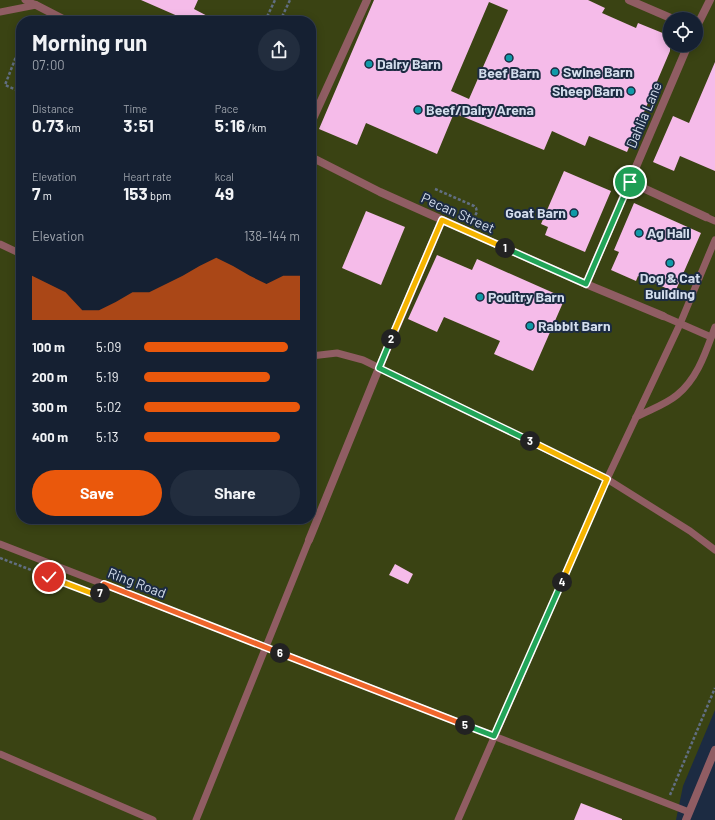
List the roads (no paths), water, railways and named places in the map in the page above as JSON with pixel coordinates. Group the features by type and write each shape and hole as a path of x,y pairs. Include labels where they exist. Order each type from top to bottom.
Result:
{"street":[{"path":"316,112 366,0"},
{"path":"629,0 663,15"},
{"path":"703,14 710,0"},
{"path":"36,5 57,16"},
{"name":"Dahlia Lane","path":"586,284 685,52"},
{"name":"Pecan Street","path":"316,160 356,181 442,220 586,284 663,316"},
{"path":"630,182 706,216"},
{"path":"316,521 442,220"},
{"path":"308,540 315,524"},
{"path":"688,816 715,750"}],"lane":[{"path":"25,0 36,5"},
{"path":"0,12 36,5"},
{"path":"706,216 715,221"},
{"path":"458,820 607,479 680,324 715,240"},
{"path":"0,244 16,252"},
{"path":"663,316 711,337"},
{"path":"636,417 677,395 694,377 715,327"},
{"path":"316,355 337,353 363,360 607,479 690,531 715,550"},
{"path":"196,820 308,540"},
{"name":"Ring Road","path":"0,544 667,803 688,816"},
{"path":"0,754 153,820"}],"place":[{"name":"Beef Barn","path":"509,58"},
{"name":"Dairy Barn","path":"369,64"},
{"name":"Swine Barn","path":"555,72"},
{"name":"Sheep Barn","path":"631,91"},
{"name":"Beef/Dairy Arena","path":"418,110"},
{"name":"Goat Barn","path":"574,213"},
{"name":"Ag Hall","path":"639,233"},
{"name":"Dog & Cat Building","path":"670,263"},
{"name":"Poultry Barn","path":"480,297"},
{"name":"Rabbit Barn","path":"530,326"}]}
